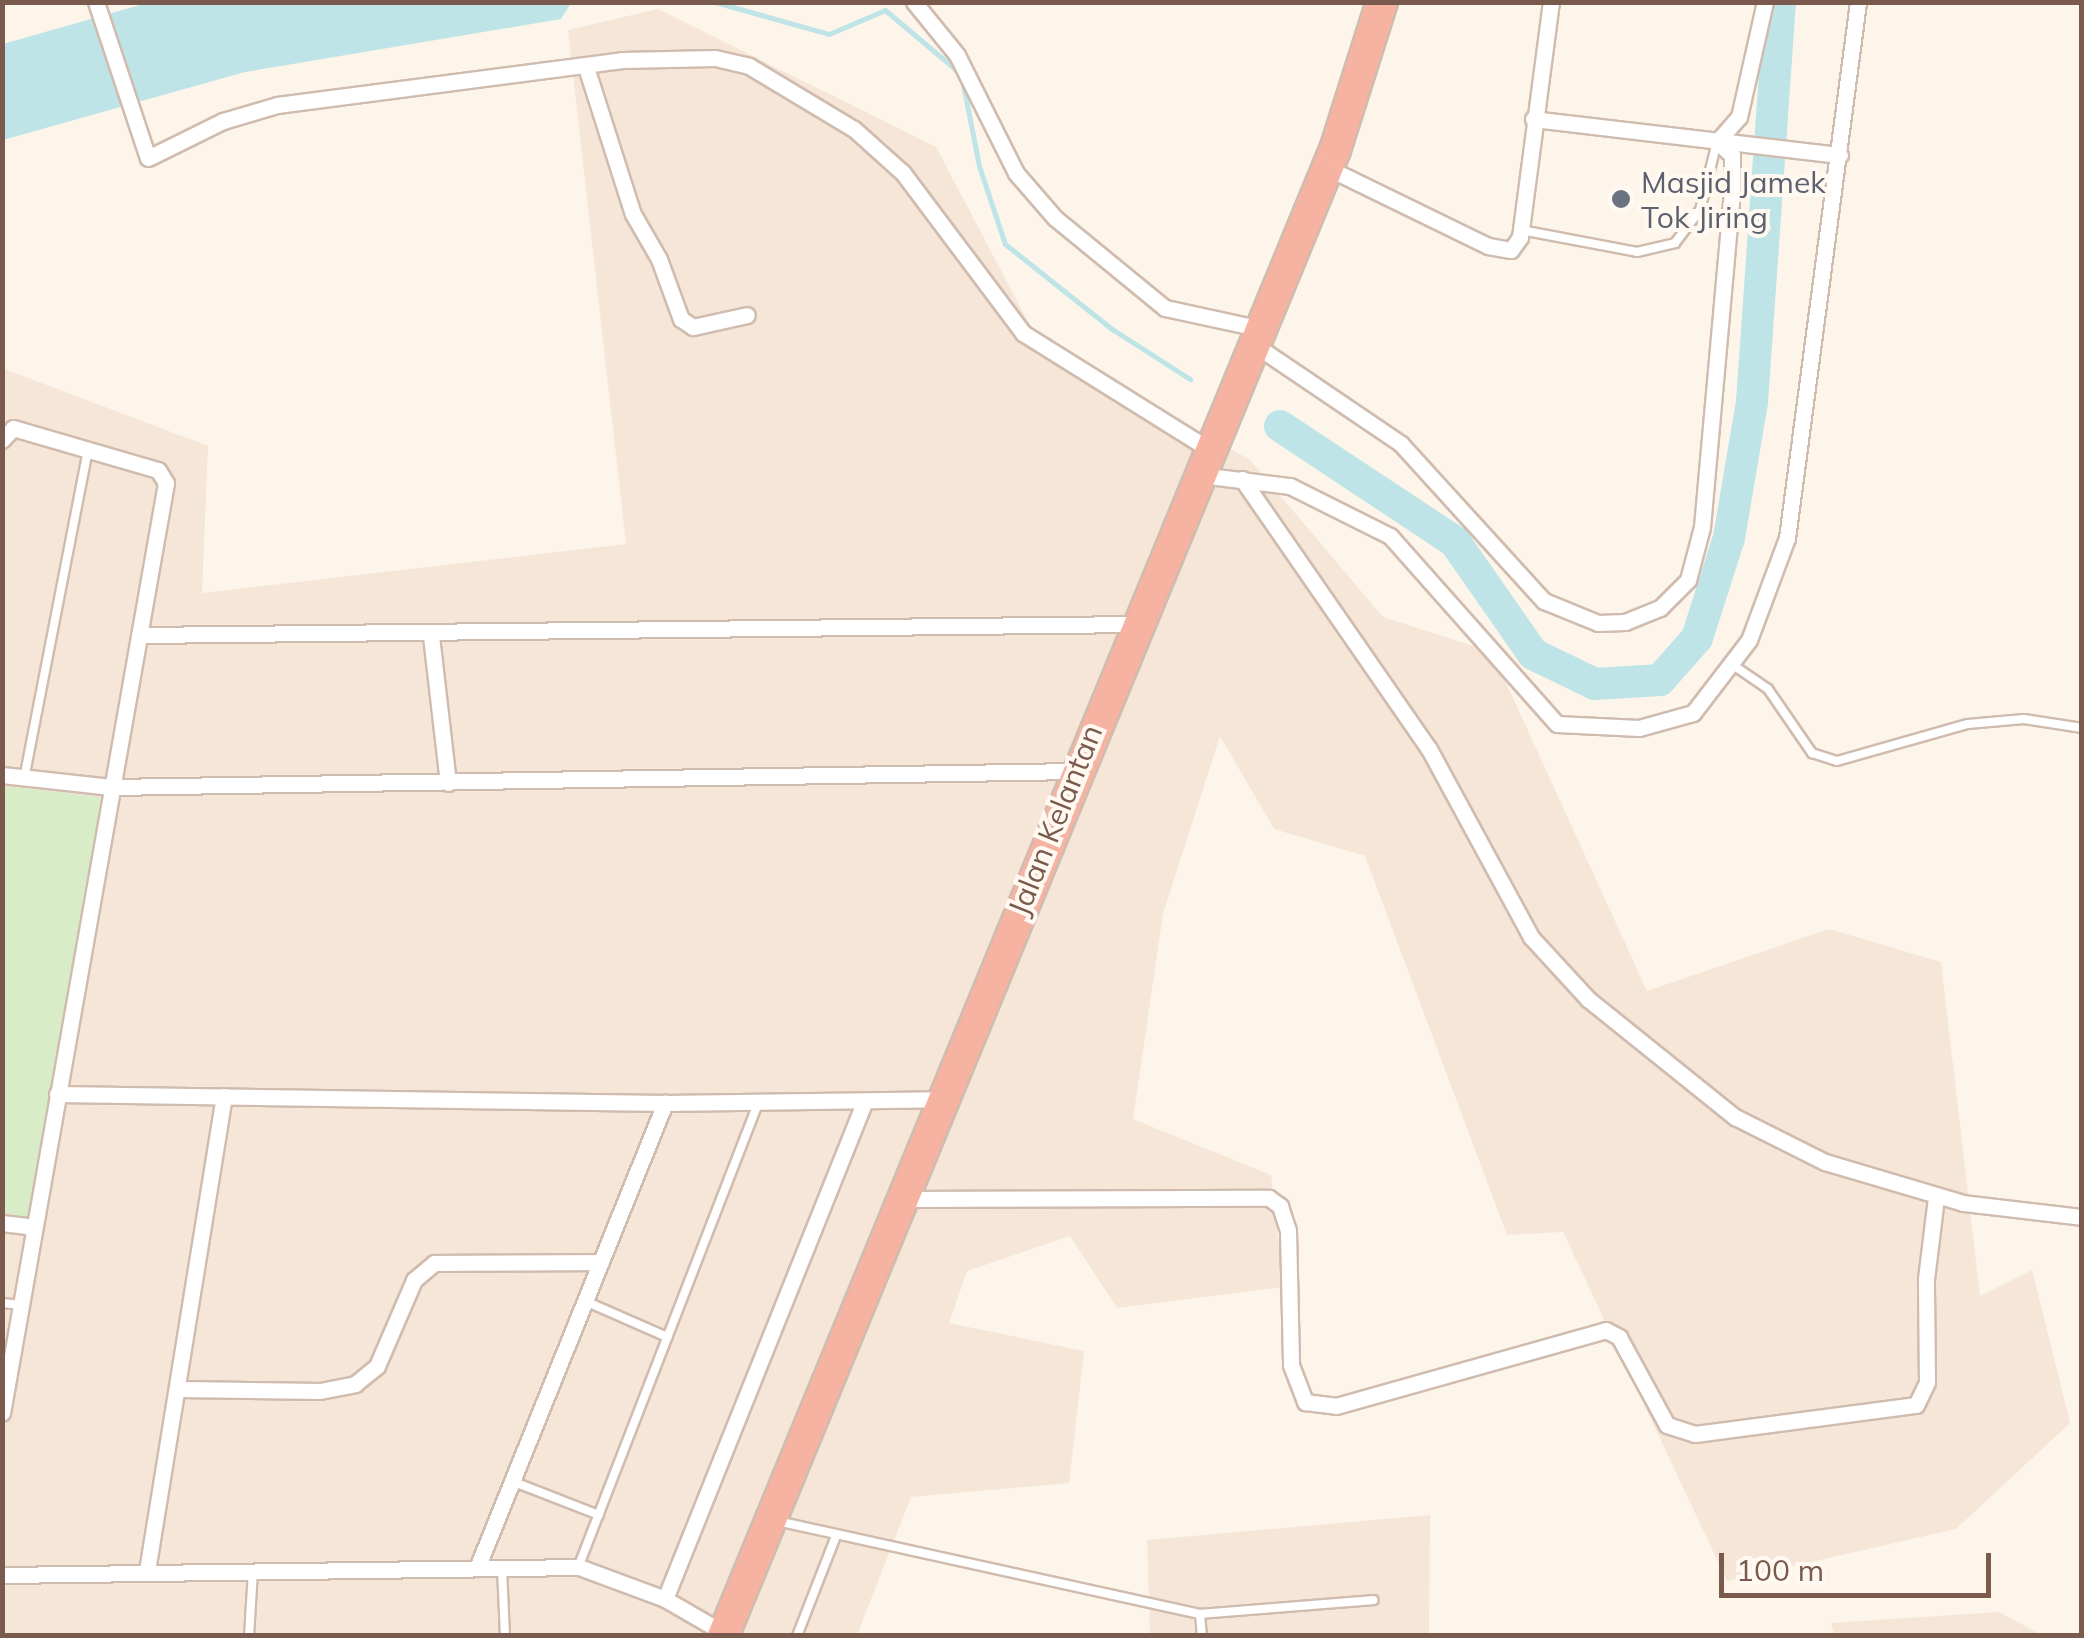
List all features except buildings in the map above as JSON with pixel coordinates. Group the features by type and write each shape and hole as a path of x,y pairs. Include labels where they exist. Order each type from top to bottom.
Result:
{"highway":[{"name":"Jalan Kelantan","path":"723,1634 1075,772 1328,168 1368,62 1382,2"}],"street":[{"path":"96,2 148,158 223,121 277,106 586,68 622,60 715,58 786,84 854,129 903,173 1022,333 1242,479 1324,499 1390,536 1564,728 1674,721 1709,700 1766,603 1787,538 1858,2"},
{"path":"914,2 958,55 1016,173 1055,218 1165,308 1257,341 1401,444 1544,601 1581,620 1642,617 1688,580 1702,527 1732,194 1732,155 1724,143"},
{"path":"1328,168 1500,250 1515,246 1521,230 1551,2"},
{"path":"1724,143 1739,118 1765,2"},
{"path":"586,68 633,214 659,259 681,320 693,327 747,314"},
{"path":"1533,119 1840,155"},
{"path":"2,440 13,428 165,474 4,1382 2,1414"},
{"path":"1242,479 1429,749 1531,937 1556,968 1735,1117 1825,1162 1936,1197 2082,1217"},
{"path":"139,634 431,636 1137,624"},
{"path":"431,636 448,783"},
{"path":"2,775 111,787 1075,772"},
{"path":"57,1094 665,1103 941,1099"},
{"path":"146,1571 180,1389 224,1096"},
{"path":"477,1568 665,1103"},
{"path":"665,1599 864,1103"},
{"path":"902,1199 1273,1200 1288,1230 1290,1365 1305,1402 1336,1406 1606,1330 1619,1336 1668,1425 1694,1434 1916,1406 1927,1382 1926,1279 1936,1197"},
{"path":"2,1223 34,1228"},
{"path":"180,1389 320,1391 356,1384 377,1366 414,1280 434,1263 601,1262"},
{"path":"2,1575 579,1567 665,1599 723,1634"}],"lane":[{"path":"1521,230 1638,252 1675,243 1700,210 1724,143"},
{"path":"24,779 88,450"},
{"path":"1733,665 1768,689 1812,753 1837,761 1968,724 2024,719 2082,728"},
{"path":"579,1567 758,1103"},
{"path":"584,1300 668,1338"},
{"path":"2,1303 20,1305"},
{"path":"510,1480 598,1515"},
{"path":"772,1520 1200,1614 1373,1600"},
{"path":"797,1636 836,1536"},
{"path":"502,1568 506,1636"},
{"path":"249,1636 253,1570"},
{"path":"1200,1614 1202,1636"}],"shaded area":[{"path":"658,9 936,147 1036,337 1250,460 1383,617 1492,652 1647,991 1829,929 1941,962 1980,1296 2032,1270 2070,1423 1956,1529 1727,1581 1563,1232 1507,1235 1365,856 1274,829 1220,736 1163,914 1133,1119 1271,1175 1284,1287 1117,1308 1070,1236 967,1271 949,1323 1084,1351 1069,1483 911,1497 857,1635 3,1635 2,368 208,446 202,593 626,544 568,30"},
{"path":"1430,1515 1429,1635 1150,1635 1147,1540"},
{"path":"1999,1612 2042,1635 1834,1635 1831,1623"}],"green space":[{"path":"2,786 101,797 33,1227 3,1223"}],"water":[{"path":"147,3 571,3 561,19 245,72 3,140 3,44"}],"waterway":[{"path":"715,2 829,34 885,10 961,74 979,166 1005,244 1112,329 1190,379"},
{"path":"1280,426 1455,542 1533,654 1595,684 1660,680 1697,638 1729,538 1752,402 1780,2"}],"place":[{"name":"Masjid Jamek Tok Jiring","path":"1621,199"}]}
